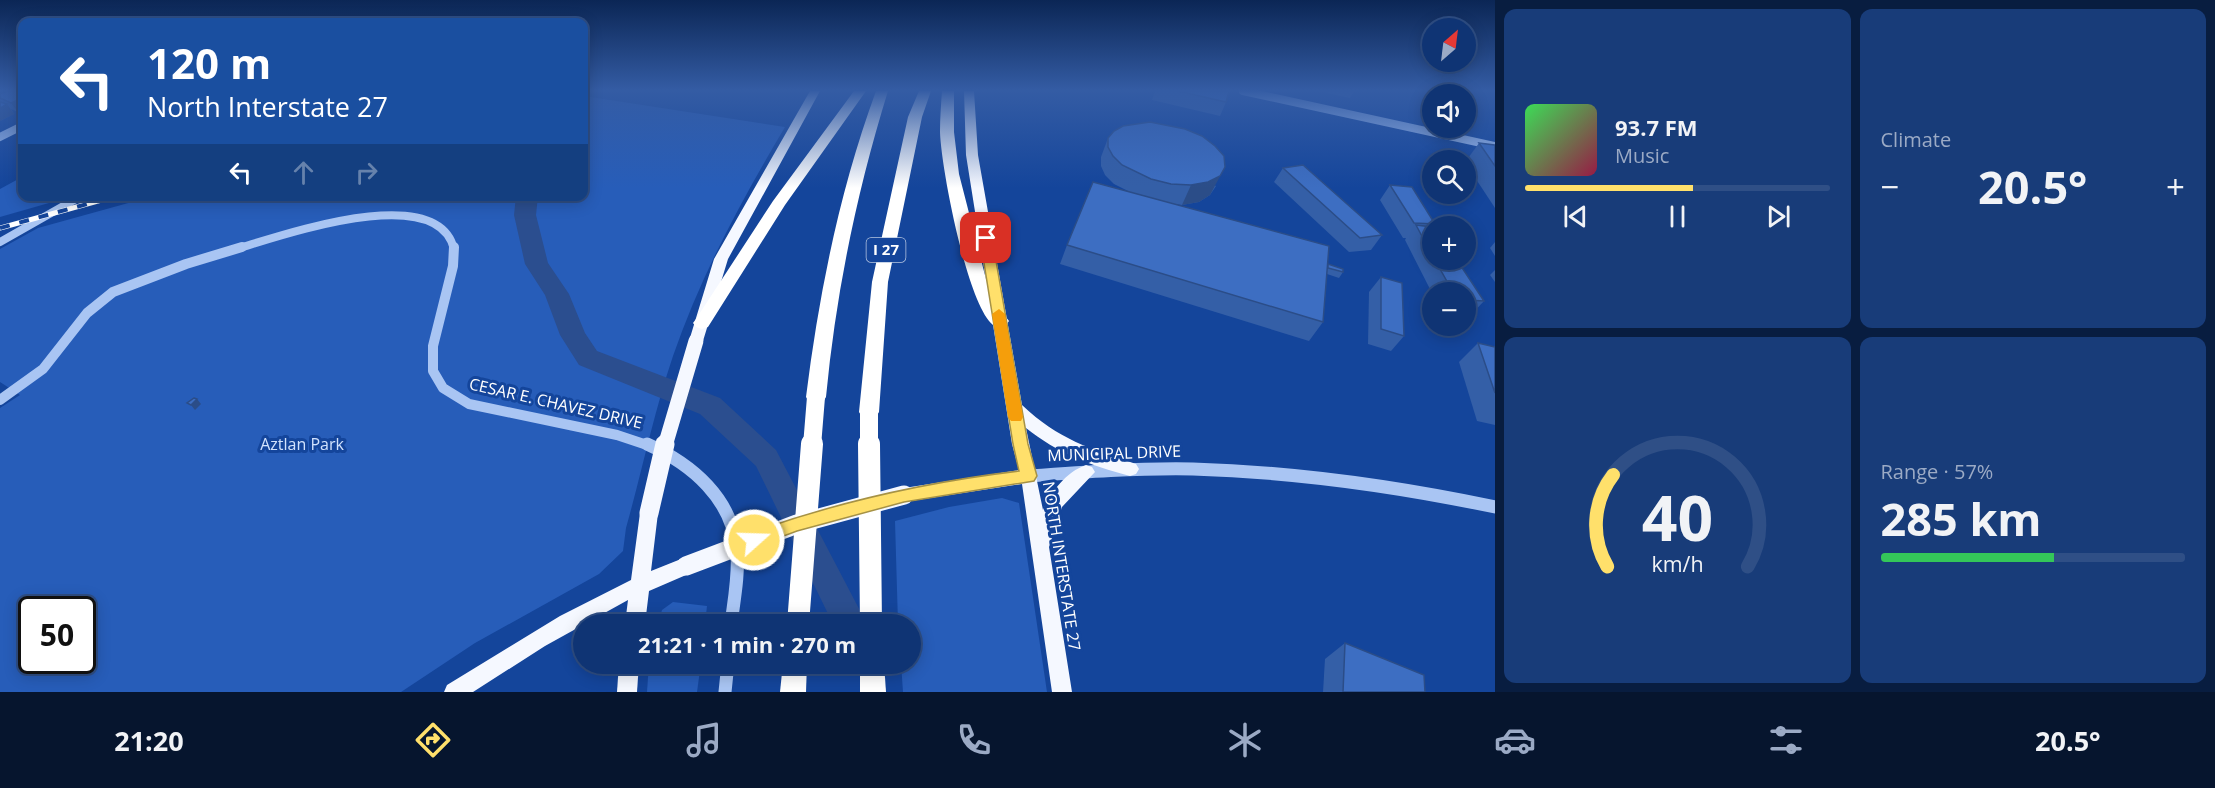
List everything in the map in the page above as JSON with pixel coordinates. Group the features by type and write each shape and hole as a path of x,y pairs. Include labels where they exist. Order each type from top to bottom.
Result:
{"highway":[{"path":"702,323 778,204 837,123"},
{"path":"799,614 821,345 847,210 873,123"},
{"name":"I 27","path":"871,614 869,412 880,282 914,123"},
{"path":"947,123 952,174 979,283 987,305 1000,321"},
{"path":"793,692 794,674"},
{"path":"872,674 873,692"}],"main road":[{"path":"636,614 649,513 664,448 721,259 797,123"},
{"name":"NORTH INTERSTATE 27","path":"971,123 972,155 1014,408 1029,476 1062,692"},
{"path":"1014,408 1025,419 1066,448 1098,462 1130,469"},
{"path":"1041,553 1046,525 1058,496 1066,486 1086,472"},
{"name":"MUNICIPAL DRIVE","path":"454,692 537,638 641,583 797,524 904,495 1029,476"},
{"path":"627,692 628,674"}],"street":[{"path":"1391,123 1495,146"},
{"path":"0,137 18,128"},
{"path":"0,242 72,201"},
{"name":"CESAR E. CHAVEZ DRIVE","path":"1,399 42,370 55,357 83,315 113,292 240,247 360,218 394,214 427,219 448,234 456,256 430,365 437,381 451,396 469,404 622,435 651,444 678,458 699,474 717,496 728,517 737,544 732,614"},
{"name":"MUNICIPAL DRIVE","path":"1029,476 1130,469 1203,469 1293,475 1403,490 1495,507"},
{"path":"725,692 727,674"}],"green space":[{"name":"Aztlan Park","path":"588,123 761,123 785,127 709,267 684,326 660,398 626,528 623,551 599,574 475,643 401,692 0,692 0,408 20,395 0,382 0,249 38,228 136,201 588,201"},
{"path":"18,179 18,201 56,201 0,217 0,189"},
{"path":"1002,498 1019,503 1047,692 903,692 902,674 921,674 921,614 898,614 895,521 949,507"},
{"path":"673,602 707,606 706,614 661,614 662,610"},
{"path":"648,674 699,674 697,692 647,692"}],"building":[{"path":"1156,123 1185,129 1202,136 1215,146 1224,156 1225,167 1220,176 1208,182 1191,185 1171,184 1151,179 1122,165 1108,147 1108,138 1123,126"},
{"path":"1479,143 1495,145 1495,166"},
{"path":"1303,165 1382,235 1360,238 1283,168"},
{"path":"1093,182 1329,246 1323,322 1067,245"},
{"path":"1390,185 1412,187 1430,216 1422,216 1422,223 1414,223"},
{"path":"1416,225 1422,226 1422,236"},
{"path":"1328,264 1343,269 1343,272 1328,268"},
{"path":"1441,270 1464,270 1471,282 1447,282"},
{"path":"1381,277 1402,283 1404,336 1381,329"},
{"path":"1476,289 1484,301 1476,301"},
{"path":"1478,343 1495,347 1495,393"},
{"path":"194,398 197,399 191,405 187,403"},
{"path":"1345,643 1424,675 1425,692 1343,692"}],"waterway":[{"path":"526,201 525,215 537,264 557,294 573,335 588,358 710,406 766,458 845,614"}],"railway":[{"path":"0,228 98,201"}],"slow traffic":[{"path":"999,314 1016,417"}],"route":[{"path":"754,540 797,524 904,495 1029,476 1020,444 986,238"}]}
